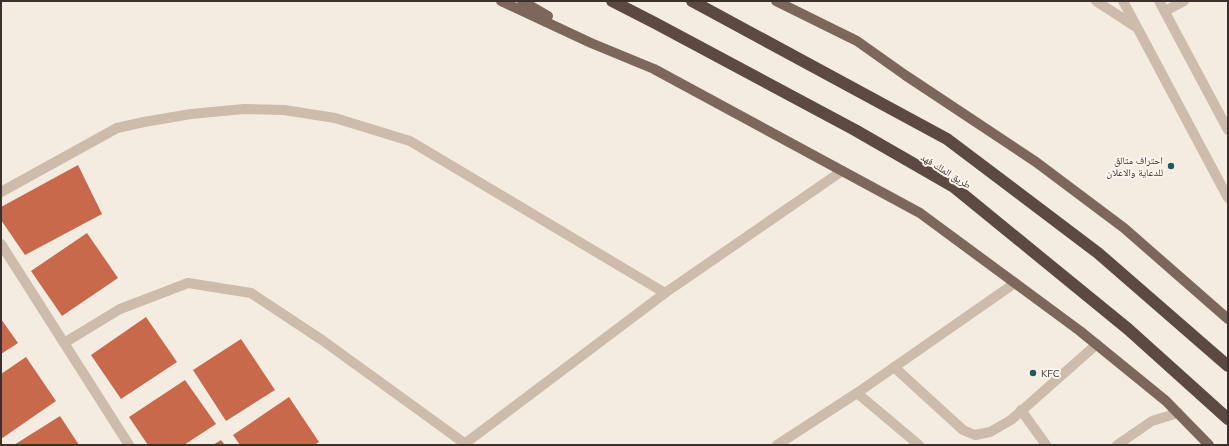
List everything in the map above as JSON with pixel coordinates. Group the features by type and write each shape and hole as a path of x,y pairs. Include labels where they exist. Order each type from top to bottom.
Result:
{"highway":[{"name":"طريق الملك فهد","path":"612,1 655,22 855,130 954,187 1128,329 1228,419"},
{"path":"692,1 947,139 1098,253 1228,366"}],"main road":[{"path":"501,1 591,43 654,69 920,213 1097,344 1166,401 1210,445"},
{"path":"522,1 591,43"},
{"path":"776,1 857,41 905,75 1036,162 1124,228 1228,319"}],"street":[{"path":"1096,1 1137,27"},
{"path":"1123,1 1228,198"},
{"path":"1159,1 1227,126"},
{"path":"1165,11 1184,1"},
{"path":"1,192 118,128 144,122 244,109 291,111 335,118 410,141 665,293"},
{"path":"64,343 120,309 188,283 251,293 322,340 465,444 665,293 842,171"},
{"path":"1,244 129,445"},
{"path":"783,443 1015,283"},
{"path":"894,367 963,430 975,435 990,432 1010,420 1097,344"},
{"path":"857,393 919,445"},
{"path":"1021,410 1046,445"},
{"path":"1117,445 1152,421 1178,414"}],"building":[{"path":"78,165 102,214 25,255 1,220 1,207"},
{"path":"87,233 118,278 62,316 31,271"},
{"path":"146,317 177,362 121,399 91,355"},
{"path":"1,319 18,343 1,354"},
{"path":"241,339 275,390 226,421 193,370"},
{"path":"26,357 56,401 1,439 1,374"},
{"path":"185,380 216,424 184,445 148,445 129,417"},
{"path":"289,397 319,442 314,445 240,445 233,435"},
{"path":"60,416 79,445 14,445"},
{"path":"221,440 225,445 213,445"}],"place":[{"name":"احتراف متالق للدعاية والاعلان","path":"1171,166"},
{"name":"KFC","path":"1033,373"}]}
